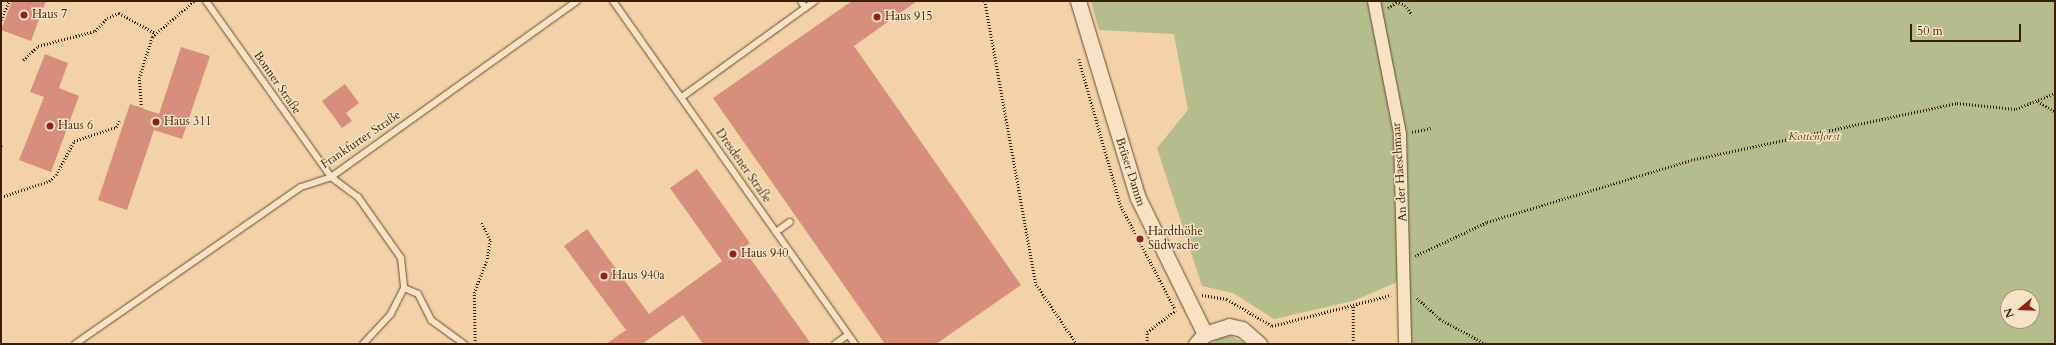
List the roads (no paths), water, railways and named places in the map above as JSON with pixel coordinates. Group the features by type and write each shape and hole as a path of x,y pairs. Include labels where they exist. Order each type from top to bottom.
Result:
{"street":[{"name":"Brüser Damm","path":"1078,1 1138,198 1189,301 1201,339 1230,326 1242,329 1259,344"},
{"name":"An der Haeschmaar","path":"1374,1 1400,134 1405,344"}],"lane":[{"name":"Bonner Straße","path":"206,1 331,177 358,197 401,258 404,288"},
{"name":"Frankfurter Straße","path":"75,344 301,187 331,177 577,1"},
{"name":"Dresdener Straße","path":"614,1 855,344"},
{"path":"801,1 805,8"},
{"path":"682,97 815,1"},
{"path":"776,232 790,222"},
{"path":"363,344 391,314 404,288 418,294 431,320 464,344"},
{"path":"835,344 848,335"}],"place":[{"name":"Haus 7","path":"24,15"},
{"name":"Haus 915","path":"877,17"},
{"name":"Haus 311","path":"156,122"},
{"name":"Haus 6","path":"50,126"},
{"name":"Hardthöhe Südwache","path":"1140,239"},
{"name":"Haus 940","path":"733,254"},
{"name":"Haus 940a","path":"604,276"}],"park label":[{"name":"Kottenforst","path":"1814,137"}]}
